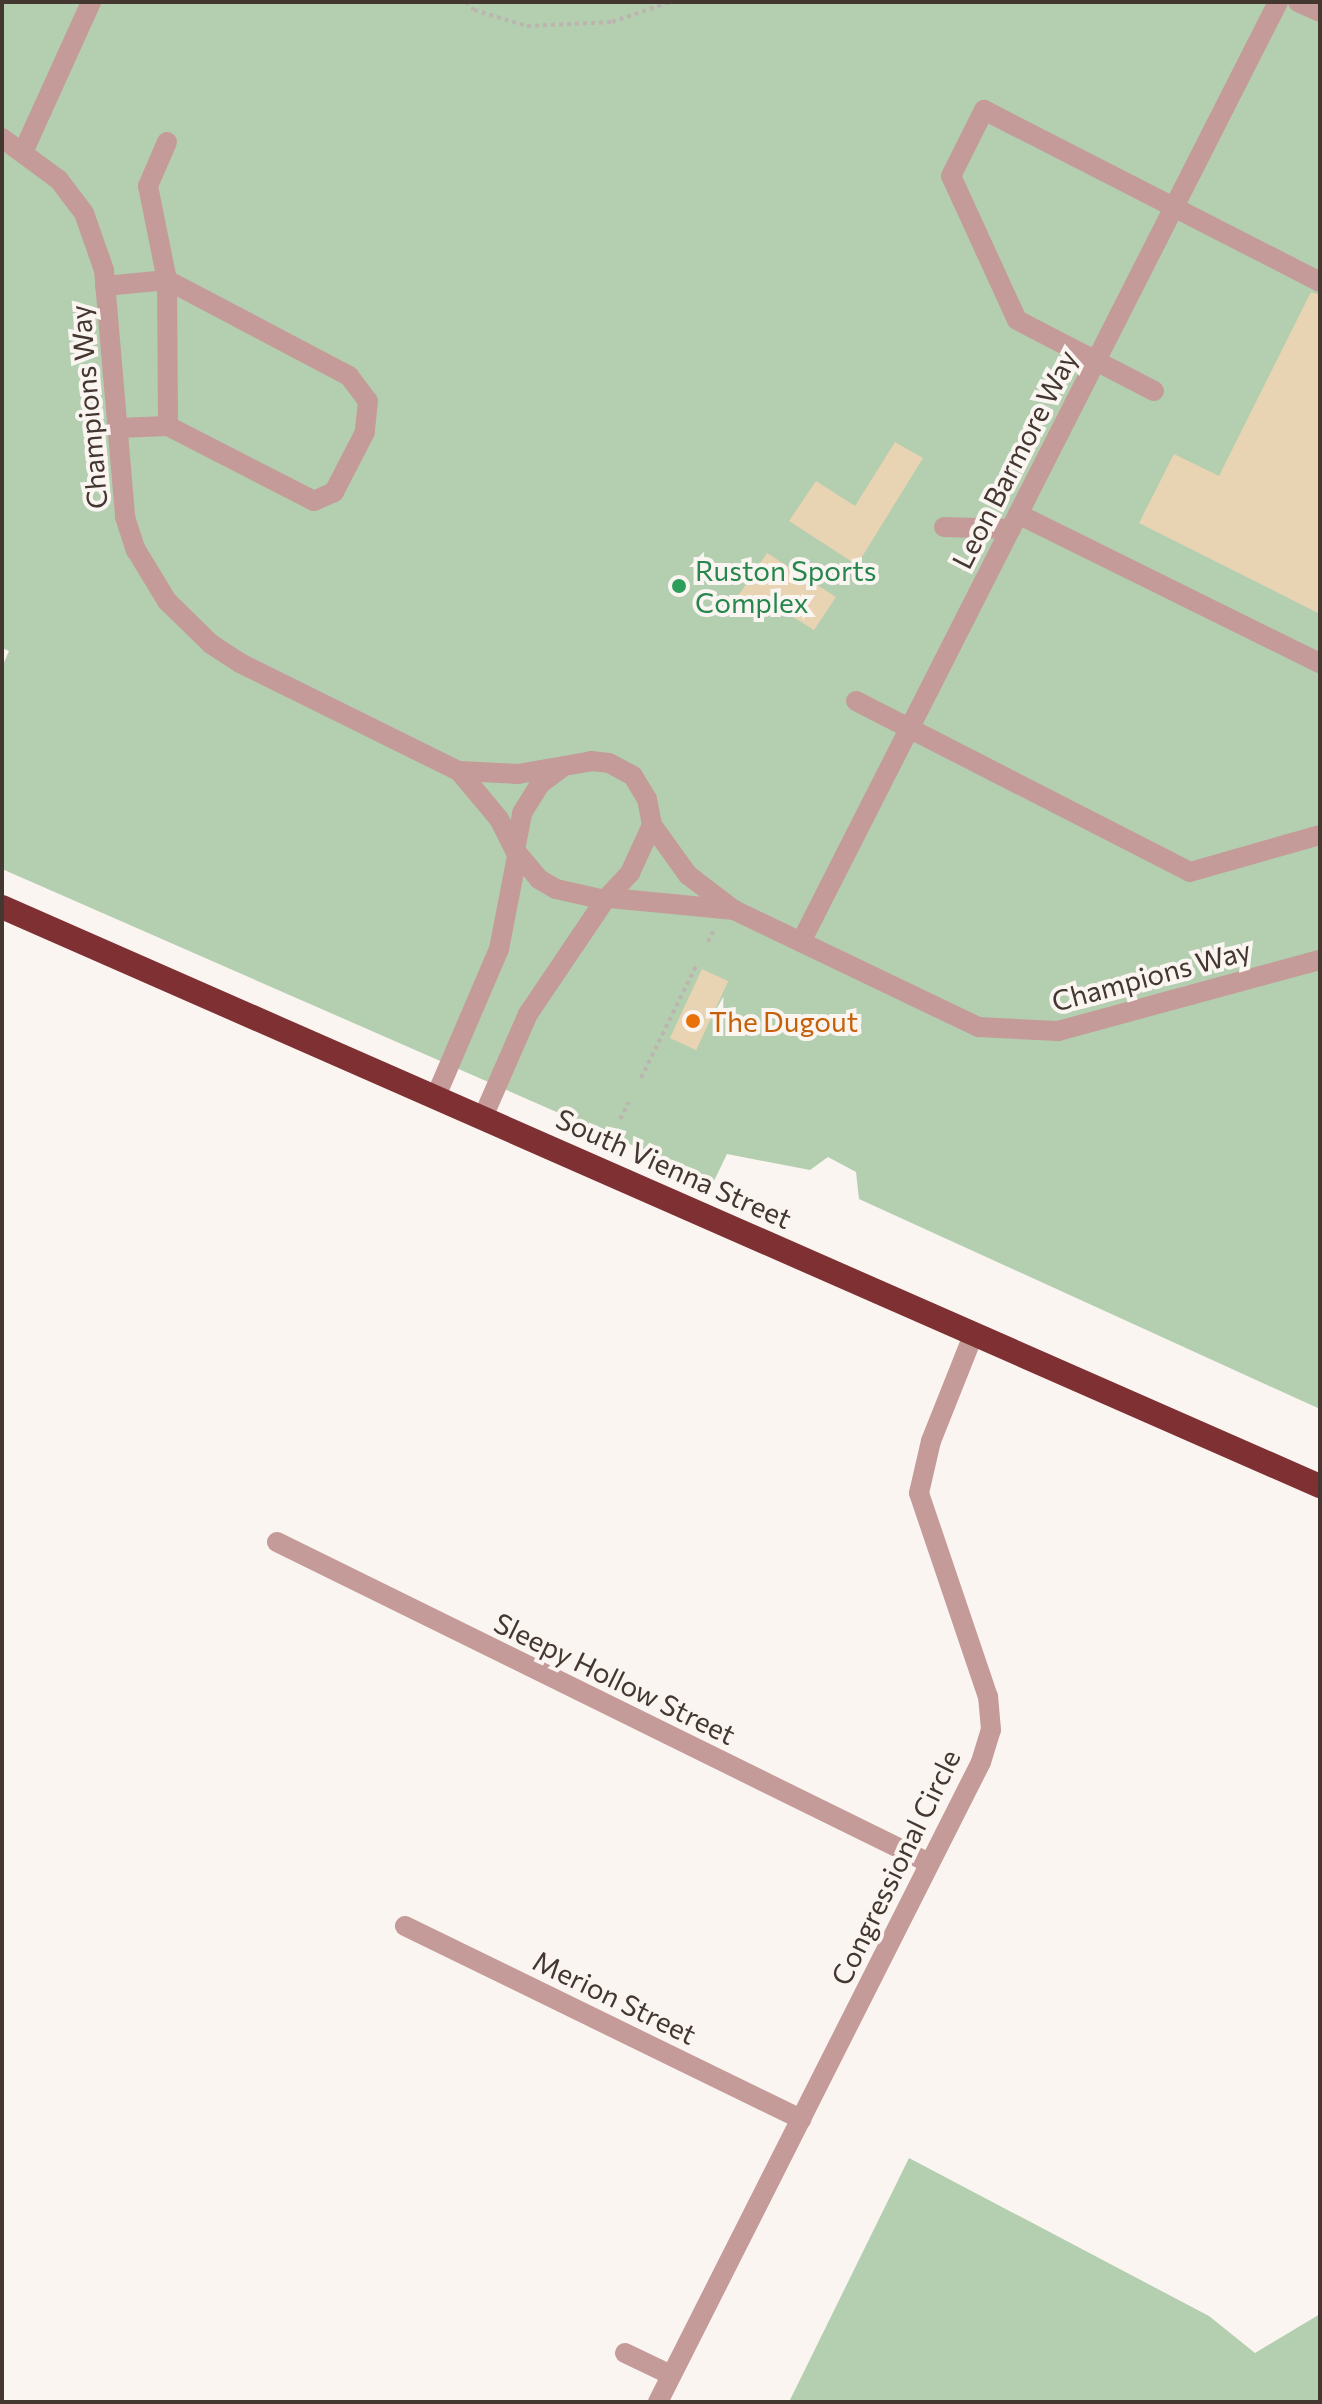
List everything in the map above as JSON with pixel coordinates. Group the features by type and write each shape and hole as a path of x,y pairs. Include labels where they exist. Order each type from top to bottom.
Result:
{"highway":[{"name":"South Vienna Street","path":"2,907 1320,1486"}],"street":[{"path":"24,150 91,2"},
{"name":"Leon Barmore Way","path":"801,942 1278,2"},
{"path":"1298,2 1320,12"},
{"path":"1154,391 1017,320 951,176 984,110 1320,282"},
{"name":"Champions Way","path":"2,138 24,150 59,180 84,213 105,286 119,481 136,550 167,601 189,624 240,663 459,771 518,774 591,761 623,769 642,787 652,825 688,875 734,910 963,1021 1021,1033 1090,1025 1320,960"},
{"path":"167,142 148,186 167,280 168,426"},
{"path":"105,286 167,280 349,376 368,401 368,415 334,492 314,501 168,426 117,428"},
{"path":"944,527 1014,522 1320,663"},
{"path":"856,701 1190,872 1320,835"},
{"path":"436,1096 499,949 529,797 564,766"},
{"name":"Champions Way","path":"459,771 499,819 516,853 556,889 608,899 734,910"},
{"path":"483,1117 528,1014 642,852 652,825"},
{"name":"Congressional Circle","path":"658,2402 981,1762 991,1730 988,1697 919,1493 931,1441 974,1333"},
{"name":"Sleepy Hollow Street","path":"277,1542 929,1863"},
{"name":"Merion Street","path":"405,1926 801,2119"},
{"path":"625,2353 671,2375"}],"path":[{"path":"466,2 474,10 527,26 612,22 670,2"},
{"path":"708,942 716,924"},
{"path":"641,1078 696,966"},
{"path":"620,1119 629,1102"}],"green space":[{"name":"Ruston Sports Complex","path":"2,2 1320,2 1320,1409 859,1199 856,1172 828,1157 810,1170 727,1154 714,1181 2,869 2,667 9,651 2,648"},
{"path":"909,2158 1209,2316 1255,2353 1320,2314 1320,2402 789,2402"}],"building":[{"path":"1311,292 1320,295 1320,614 1139,523 1174,454 1219,476"},
{"path":"895,442 923,458 857,565 789,521 816,481 855,506"},
{"path":"767,553 836,597 814,630 764,599 756,613 736,599"},
{"name":"The Dugout","path":"702,969 728,981 696,1050 670,1038"}],"place":[{"name":"Ruston Sports Complex","path":"679,586"},
{"name":"The Dugout","path":"693,1021"}]}
